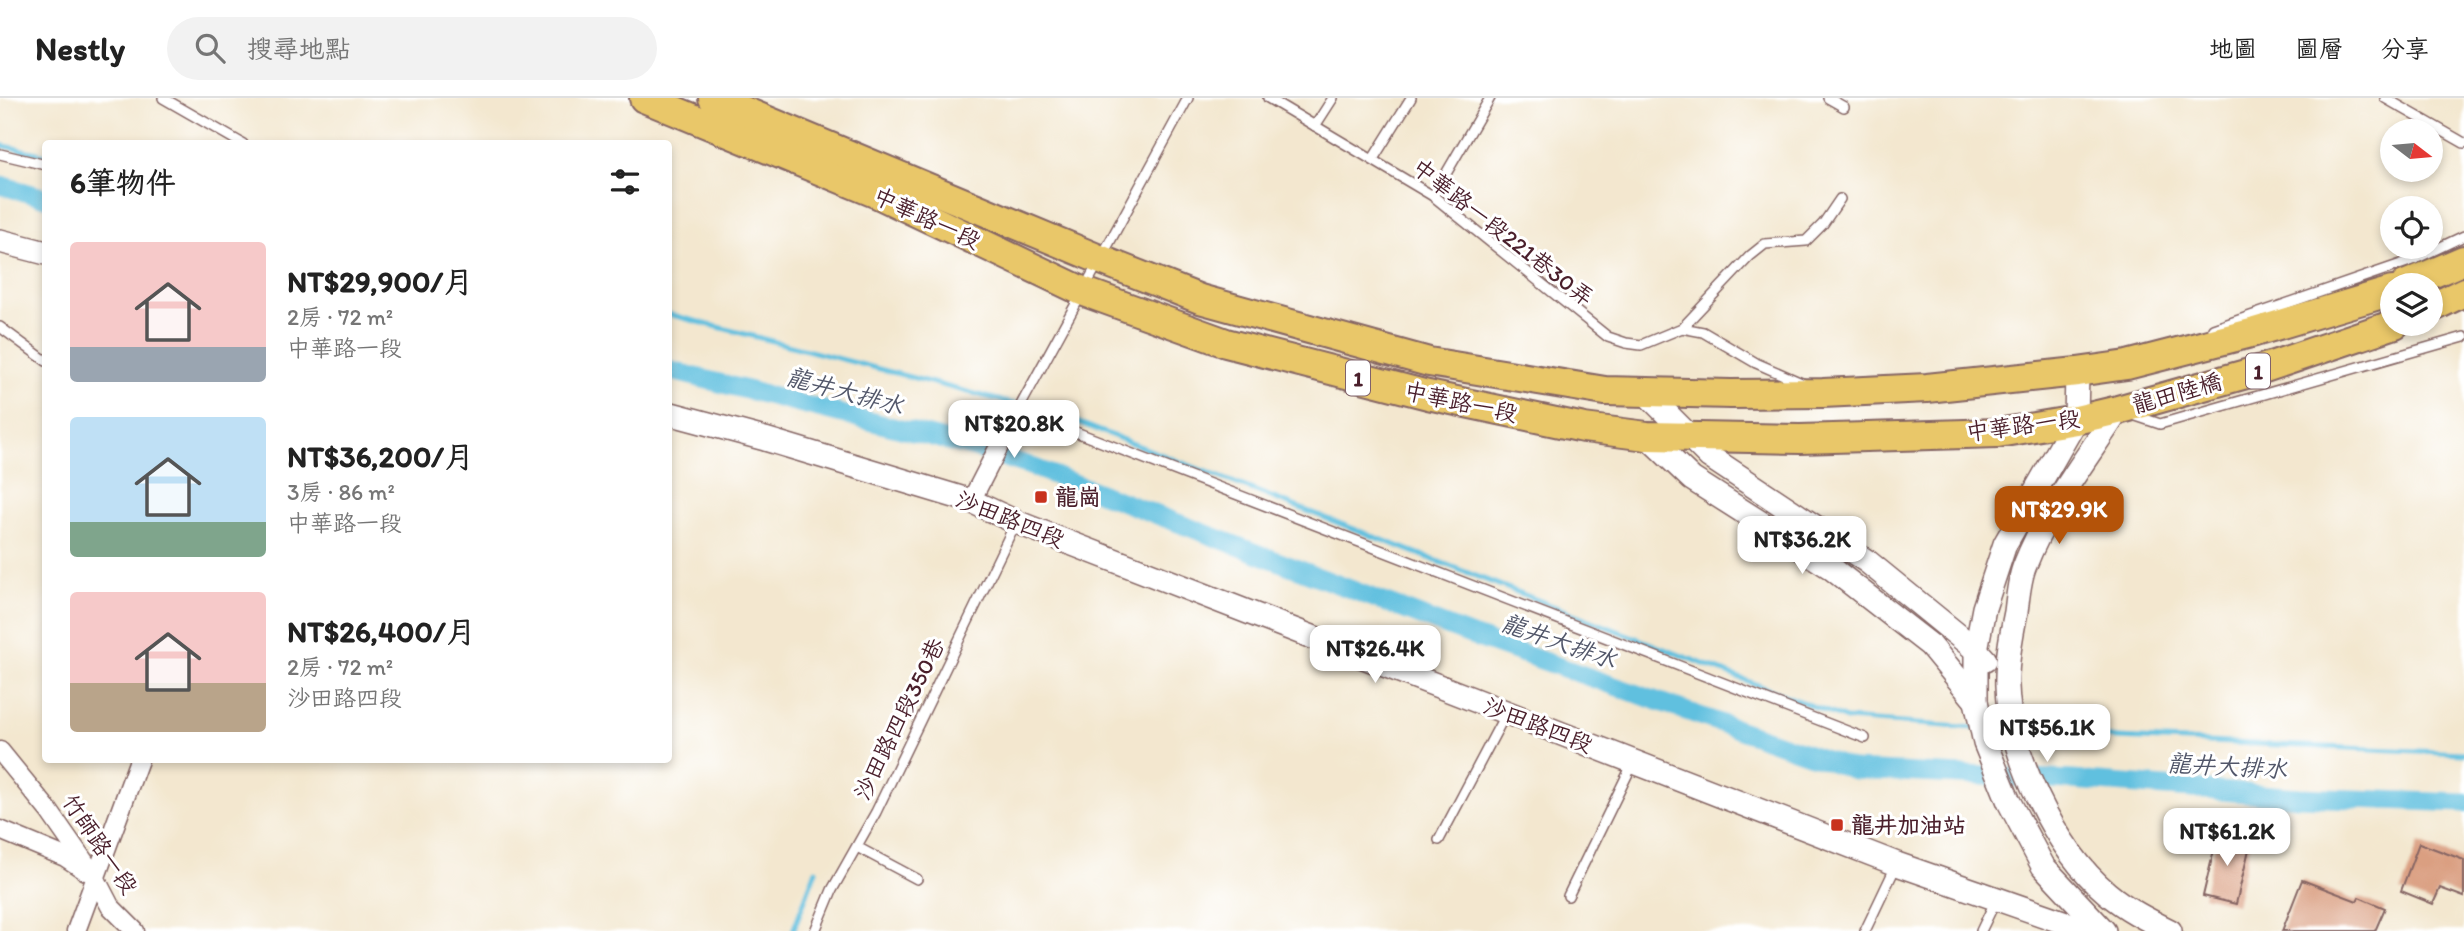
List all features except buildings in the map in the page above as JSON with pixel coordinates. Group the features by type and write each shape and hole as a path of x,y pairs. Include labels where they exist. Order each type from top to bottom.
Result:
{"main road":[{"name":"中華路一段","path":"644,98 880,195 1083,291 1226,343 1428,395 1571,425 1647,436 1692,437 1800,439 1998,433 2119,410"},
{"name":"中華路一段","path":"713,98 1200,299 1429,362 1605,391 1647,394 1823,393 1927,388 2127,365"},
{"path":"2433,273 2464,260"},
{"path":"2443,302 2464,292"},
{"name":"龍田陸橋","path":"2127,365 2255,332 2380,295"},
{"name":"龍田陸橋","path":"2119,410 2253,372 2380,329"}],"street":[{"path":"0,242 42,252"},
{"path":"2077,372 2076,420 2005,544 1984,608 1976,649 1976,701 1985,743 2009,802 2043,866 2104,931"},
{"path":"1647,394 1710,457 1868,562 1976,649 2007,687"},
{"path":"2119,410 2053,510 2024,567 2010,639 2007,687 2016,743 2034,790 2068,849 2105,892 2137,915 2171,931"},
{"name":"沙田路四段","path":"672,414 971,501 1016,522 1897,864 2089,931"},
{"path":"971,501 1015,417"},
{"path":"1647,436 1692,479 1830,568 1930,645 1976,701"},
{"name":"竹師路一段","path":"0,751 49,811 95,877 110,906 135,931"},
{"path":"76,931 138,763"},
{"path":"0,830 65,856 95,877"},
{"path":"2118,931 2137,915"}],"lane":[{"path":"163,98 236,140"},
{"path":"1188,98 1015,417 1865,738"},
{"name":"中華路一段221巷30弄","path":"1268,98 1433,196 1608,337 1641,345 1682,328"},
{"path":"1315,126 1333,98"},
{"path":"1373,159 1412,98"},
{"path":"1433,196 1490,98"},
{"path":"1828,98 1844,107"},
{"path":"2385,98 2464,143"},
{"path":"0,154 42,164"},
{"path":"1682,328 1750,256 1765,244 1806,241 1824,224 1840,199"},
{"path":"2203,333 2413,260 2464,236"},
{"path":"0,327 42,357"},
{"path":"1682,328 1703,332 1756,363 1823,393"},
{"path":"2119,410 2160,424 2464,337"},
{"path":"2077,372 2177,342"},
{"name":"沙田路四段350巷","path":"815,931 832,890 876,812 1016,522"},
{"path":"1439,840 1507,713"},
{"path":"1568,896 1633,762"},
{"path":"856,847 917,879"},
{"path":"1866,931 1897,864"},
{"path":"1981,931 1996,900"}],"waterway":[{"path":"0,145 42,154"},
{"name":"龍井大排水","path":"0,185 42,197"},
{"path":"672,315 1064,417 1846,719 1975,728"},
{"name":"龍井大排水","path":"672,371 972,447 1027,465 1475,637 1854,770 2072,780 2300,797 2464,803"},
{"path":"2020,732 2464,753"},
{"path":"793,931 816,870"}],"place":[{"name":"龍崗","path":"1041,497"},
{"name":"龍井加油站","path":"1837,825"}]}
